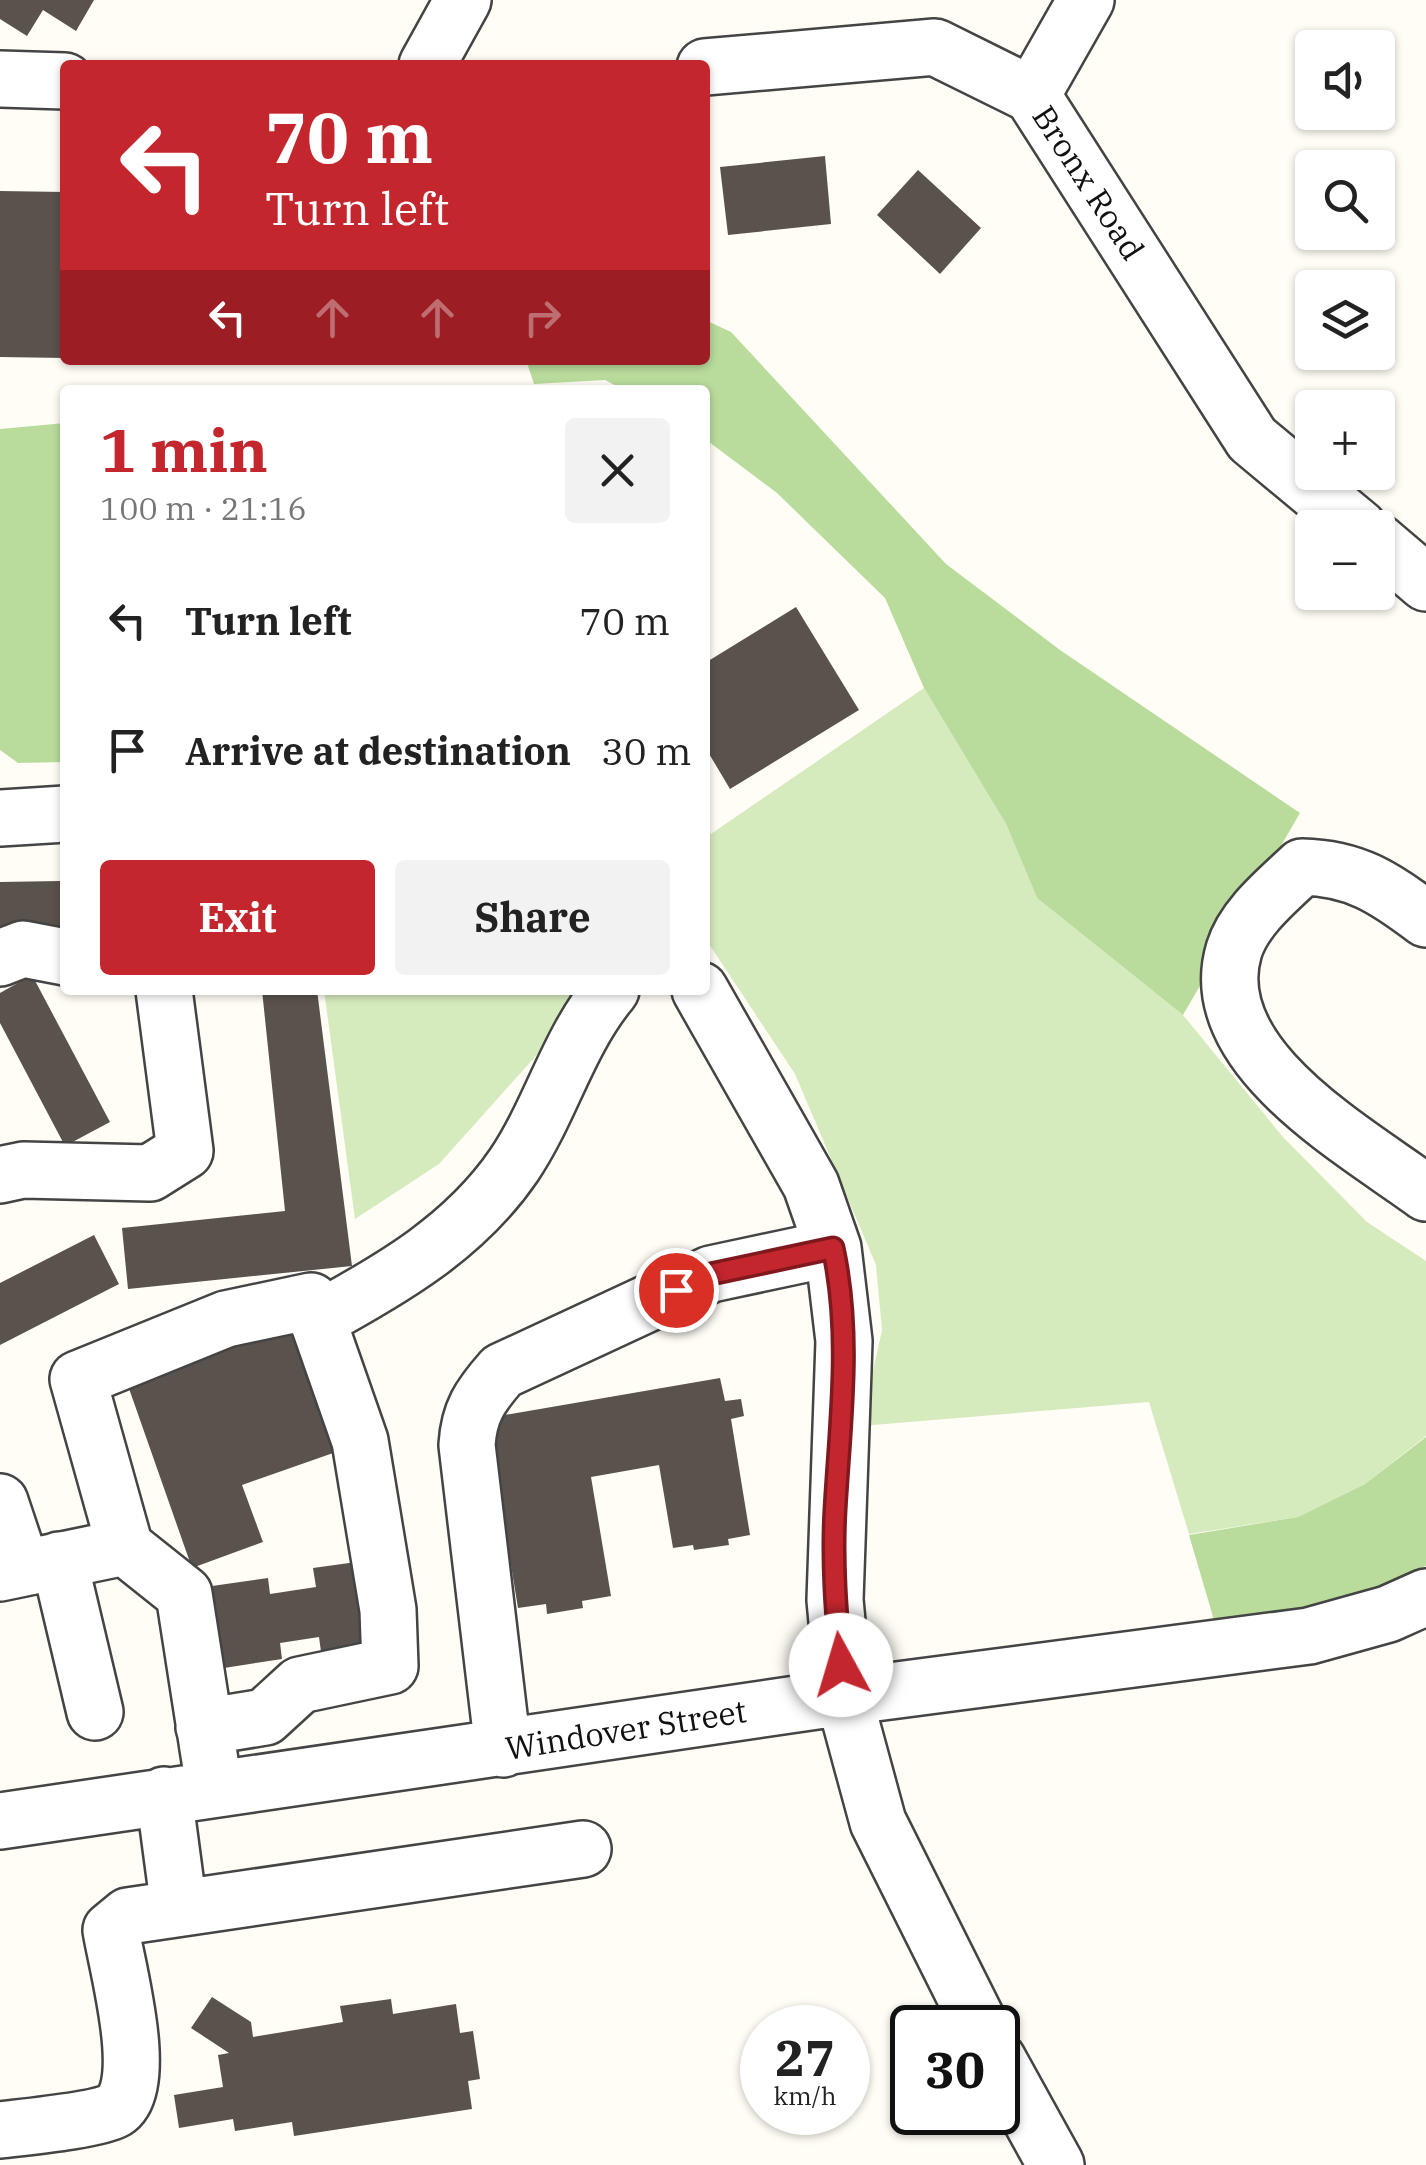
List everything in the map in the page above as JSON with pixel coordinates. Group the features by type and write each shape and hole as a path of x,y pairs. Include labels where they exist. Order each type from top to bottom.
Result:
{"street":[{"path":"431,60 463,0"},
{"path":"1032,94 1086,0"},
{"name":"Bronx Road","path":"710,67 935,47 1032,94 1252,439 1338,510"},
{"path":"0,79 60,81"},
{"path":"1395,557 1426,583"},
{"path":"0,818 60,814"},
{"path":"1426,919 1377,882 1339,868 1302,867 1263,904 1235,946 1227,990 1247,1044 1310,1107 1426,1193"},
{"path":"0,958 23,949 60,956"},
{"path":"0,1175 24,1170 150,1172 186,1150 165,995"},
{"path":"318,1320 398,1276 480,1207 515,1163 590,1018 607,995"},
{"path":"703,995 811,1185 833,1248 843,1328 834,1600 844,1697 878,1822 969,2005"},
{"path":"503,1749 467,1445 469,1416 480,1395 502,1372 711,1274 833,1248"},
{"path":"179,1908 189,1791 204,1727 184,1594 125,1547 78,1380 226,1319 311,1301 360,1442 388,1610 390,1666 300,1686 265,1717 204,1727"},
{"path":"0,1502 95,1712"},
{"path":"27,1567 125,1547"},
{"name":"Windover Street","path":"0,1821 844,1697 1309,1636 1388,1614 1426,1597"},
{"path":"0,2130 114,2110 130,2093 133,2059 111,1930 128,1916 583,1849"},
{"path":"1020,2100 1056,2165"}],"green space":[{"path":"710,322 731,332 946,564 1060,650 1300,813 1183,1015 1037,898 1006,824 924,688 885,598 777,493 710,443 710,385 614,385 605,380 534,384 528,365 710,365"},
{"path":"60,423 60,762 18,763 0,750 0,429"},
{"path":"924,688 1006,824 1037,898 1183,1015 1283,1137 1367,1222 1426,1261 1426,1436 1365,1484 1298,1517 1189,1534 1149,1402 861,1426 882,1330 876,1265 795,1074 710,946 710,835"},
{"path":"325,995 580,995 552,1038 439,1164 355,1219"},
{"path":"1426,1437 1426,1566 1323,1610 1216,1627 1189,1535 1298,1517 1365,1484"}],"building":[{"path":"0,0 94,0 76,31 43,10 27,36 0,19"},
{"path":"825,156 831,224 728,235 720,167"},
{"path":"918,170 981,228 940,274 877,215"},
{"path":"0,191 60,192 60,358 0,357"},
{"path":"796,607 859,710 730,789 710,755 710,660"},
{"path":"60,881 60,932 0,933 0,882"},
{"path":"32,975 110,1122 65,1146 0,1023 0,993"},
{"path":"263,995 318,995 352,1266 128,1289 122,1228 285,1211"},
{"path":"94,1235 119,1284 0,1345 0,1283"},
{"path":"290,1321 336,1452 242,1485 263,1542 192,1568 126,1380"},
{"path":"720,1378 725,1401 741,1399 744,1416 731,1419 750,1535 728,1539 729,1545 694,1550 693,1545 673,1548 659,1465 591,1477 611,1596 582,1601 583,1608 547,1614 546,1604 518,1608 487,1418"},
{"path":"371,1560 383,1651 322,1659 319,1637 280,1643 282,1659 224,1668 212,1586 268,1578 270,1594 316,1587 313,1568"},
{"path":"212,1997 251,2022 253,2037 343,2022 340,2006 391,1999 393,2014 456,2004 460,2033 473,2031 480,2079 468,2081 472,2109 294,2136 292,2122 235,2131 233,2119 179,2128 174,2095 223,2087 218,2055 229,2053 191,2028"}],"route":[{"path":"676,1290 711,1274 833,1248 844,1341 834,1515 834,1600 841,1665"}]}
